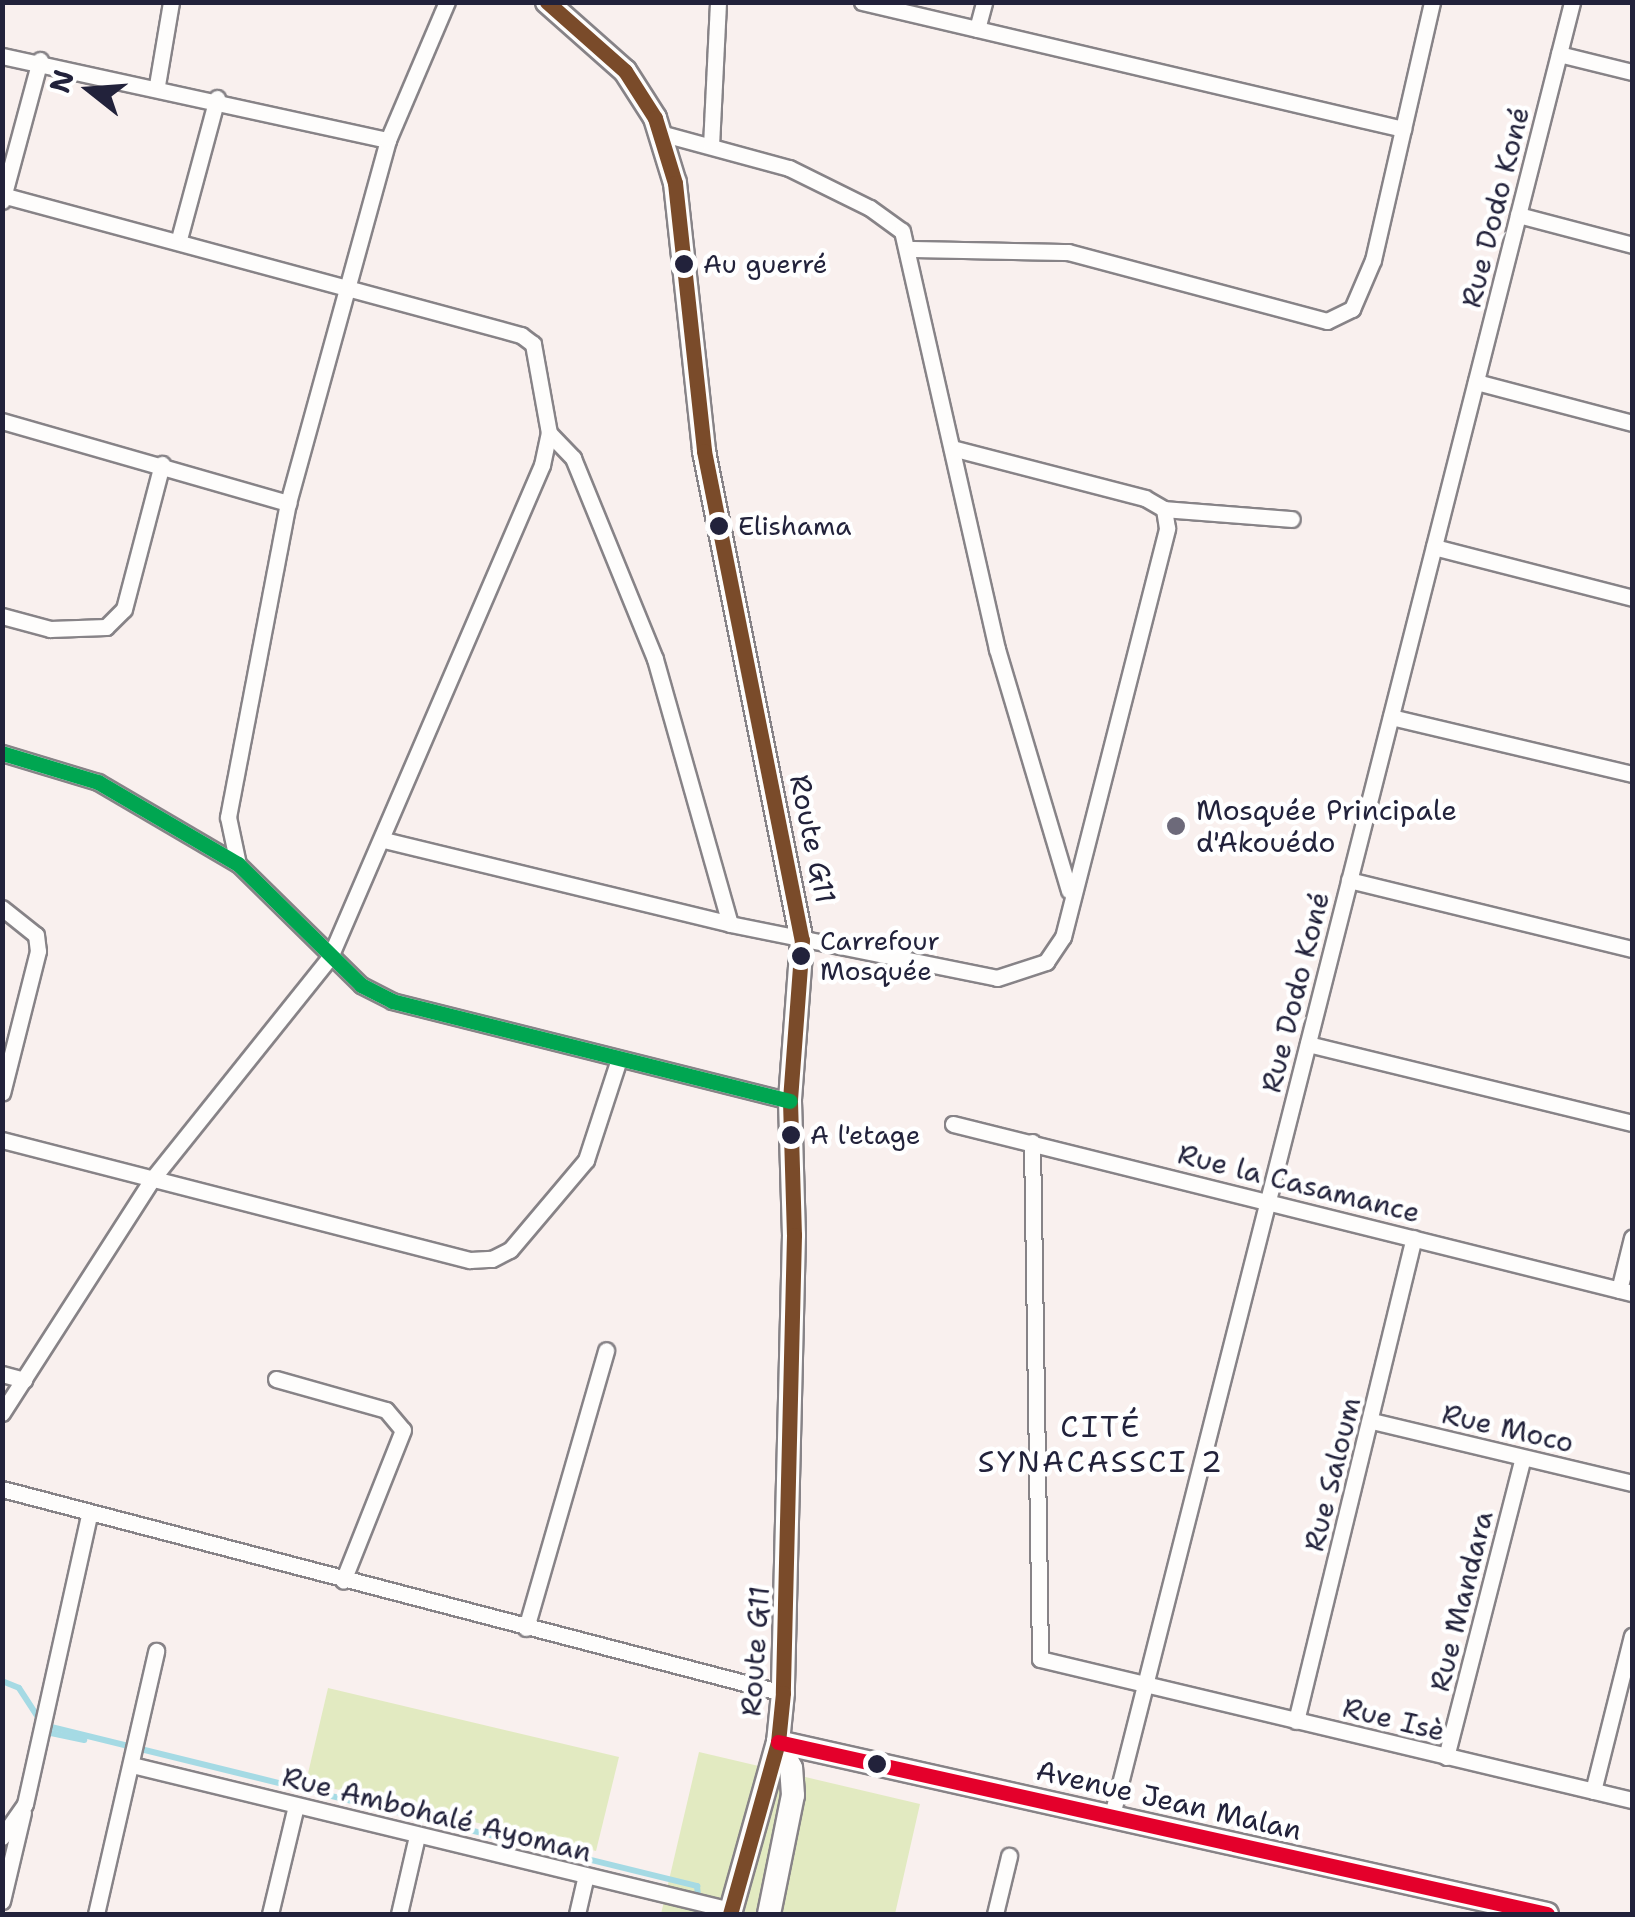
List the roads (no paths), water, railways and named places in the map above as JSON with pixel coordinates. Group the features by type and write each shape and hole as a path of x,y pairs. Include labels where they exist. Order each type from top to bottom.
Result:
{"street":[{"path":"157,85 170,2"},
{"path":"238,864 228,817 288,503 388,140 447,2"},
{"name":"Route G11","path":"547,2 625,71 660,132 675,182 719,539 802,940 790,1101 794,1235 783,1693 778,1742"},
{"path":"711,146 718,2"},
{"path":"862,2 1402,128"},
{"path":"977,29 984,2"},
{"path":"908,249 1106,259 1326,320 1352,309 1373,260 1432,2"},
{"name":"Rue Dodo Koné","path":"1111,1819 1572,2"},
{"path":"1559,54 1632,72"},
{"path":"2,56 40,60 217,98 388,140"},
{"path":"2,1414 153,1178 330,956 384,840 542,465 549,433 529,338 180,239 3,197 40,60"},
{"path":"180,239 217,98"},
{"path":"660,132 789,168 870,208 902,231 996,649 1070,894"},
{"path":"1518,215 1632,244"},
{"path":"1476,382 1632,423"},
{"path":"2,422 162,464 288,503"},
{"path":"549,433 573,458 655,659 730,924"},
{"path":"952,448 1145,498 1164,509 1292,519"},
{"path":"2,616 50,629 106,627 124,609 162,464"},
{"path":"384,840 730,924 998,978 1046,962 1062,936 1167,528 1164,509"},
{"path":"1434,548 1632,598"},
{"path":"1391,717 1632,774"},
{"path":"2,753 98,782 238,864 330,956 392,1001 790,1101"},
{"path":"1349,880 1632,949"},
{"path":"2,908 36,935 38,952 2,1093"},
{"path":"1308,1044 1632,1123"},
{"path":"2,1140 470,1260 492,1259 510,1250 586,1160 618,1059"},
{"name":"Rue la Casamance","path":"953,1124 1626,1291"},
{"name":"Rue Isè","path":"1032,1142 1040,1660 1632,1800"},
{"name":"Rue Saloum","path":"1296,1721 1414,1238"},
{"path":"1626,1291 1632,1238"},
{"path":"526,1628 606,1350"},
{"path":"2,1374 24,1380"},
{"path":"276,1380 386,1410 398,1416 403,1430 343,1581"},
{"name":"Rue Moco","path":"1372,1421 1632,1483"},
{"name":"Rue Mandara","path":"1446,1758 1524,1458"},
{"path":"2,1489 88,1515 783,1693"},
{"path":"2,1901 88,1515"},
{"path":"1593,1791 1632,1636"},
{"path":"96,1914 156,1650"},
{"path":"731,1912 778,1742"},
{"path":"769,1914 793,1795 791,1768 778,1742"},
{"name":"Avenue Jean Malan","path":"778,1742 1547,1914"},
{"name":"Rue Ambohalé Ayoman","path":"132,1765 731,1912"},
{"path":"2,1836 25,1804"},
{"path":"270,1914 296,1806"},
{"path":"399,1914 416,1836"},
{"path":"995,1914 1008,1856"},
{"path":"576,1914 586,1876"}],"waterway":[{"path":"2,1681 19,1688 43,1725 697,1886 700,1914"},
{"path":"51,1733 84,1740"}],"place":[{"name":"Au guerré","path":"684,264"},
{"name":"Elishama","path":"719,526"},
{"name":"Mosquée Principale d'Akouédo","path":"1176,826"},
{"name":"Carrefour Mosquée","path":"801,956"},
{"name":"A l'etage","path":"791,1135"}],"district":[{"name":"CITÉ SYNACASSCI 2","path":"1101,1444"}]}
